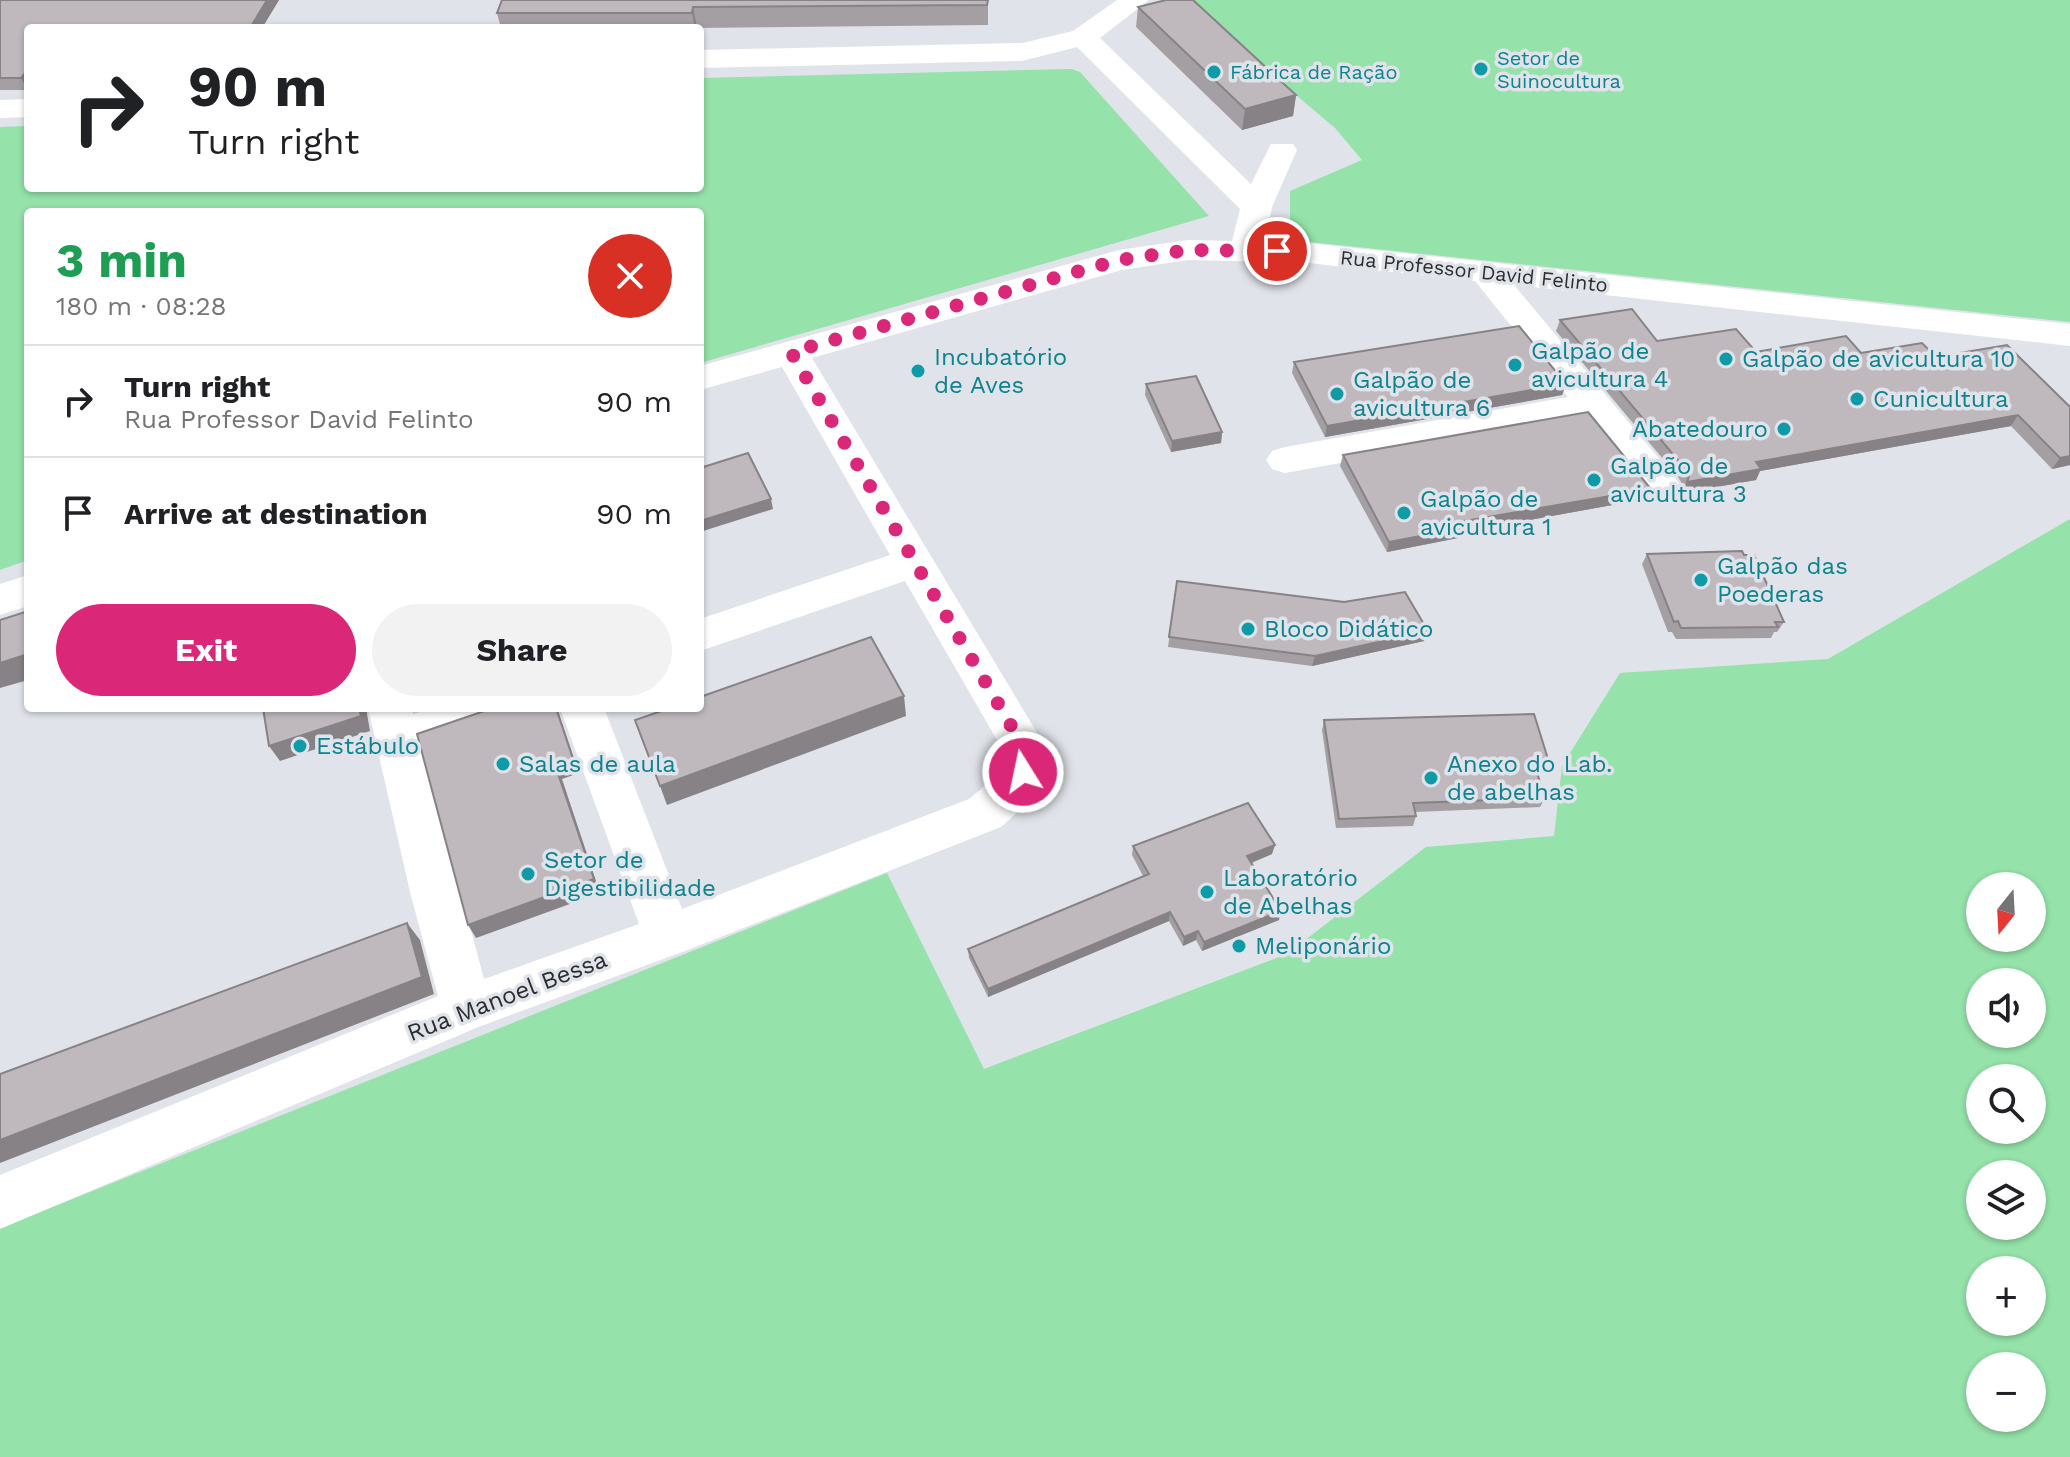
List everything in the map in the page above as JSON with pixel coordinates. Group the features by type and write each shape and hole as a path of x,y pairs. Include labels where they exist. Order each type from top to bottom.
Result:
{"street":[{"path":"704,59 1022,52 1083,37 1135,0"},
{"path":"1083,37 1256,207"},
{"path":"0,109 24,108"},
{"path":"1247,250 1256,207 1282,150"},
{"name":"Rua Professor David Felinto","path":"704,377 1119,260 1188,250 1247,250 1486,273 2070,335"},
{"path":"1486,273 1662,488"},
{"path":"704,634 913,563 791,352"},
{"path":"1285,460 1594,405"},
{"name":"Rua Manoel Bessa","path":"0,1202 467,1008 668,936 985,813 1012,791 1023,772 1023,746 913,563"},
{"path":"0,600 24,591"},
{"path":"460,712 393,723 467,1008"},
{"path":"584,712 668,936"}],"green space":[{"path":"1184,0 2070,0 2070,322 1290,240 1290,191 1362,160 1335,128"},
{"path":"1072,69 1080,72 1209,216 704,362 704,208 24,208 24,561 0,570 0,127 24,126 24,192 704,192 704,78"},
{"path":"2070,519 2070,1457 0,1457 0,1228 887,873 984,1069 1287,954 1426,847 1554,836 1562,766 1620,673 1828,659"}],"building":[{"path":"0,0 267,0 252,24 24,24 24,74 21,78 0,78"},
{"path":"502,0 988,0 987,5 693,7 692,13 497,13"},
{"path":"1166,0 1193,0 1296,95 1245,109 1138,7"},
{"path":"1632,309 1657,341 1736,329 1756,352 1846,336 1861,353 1922,343 1936,357 2007,345 2070,407 2070,456 2060,458 2018,415 1756,462 1761,469 1687,482 1689,476 1683,466 1560,320"},
{"path":"1519,326 1566,384 1327,426 1294,362"},
{"path":"1196,376 1222,432 1172,441 1146,384"},
{"path":"1588,412 1651,489 1465,521 1460,525 1462,528 1389,542 1343,455"},
{"path":"748,453 771,499 704,520 704,467"},
{"path":"1742,551 1744,555 1754,555 1784,622 1775,622 1778,627 1681,628 1678,621 1674,622 1647,554"},
{"path":"1177,581 1344,602 1405,592 1428,631 1315,656 1169,637"},
{"path":"24,612 24,655 0,663 0,620"},
{"path":"871,637 904,696 660,786 635,720 658,712 704,712 704,696"},
{"path":"264,712 360,712 361,716 269,746"},
{"path":"481,712 557,712 573,759 555,765 594,879 468,925 417,734"},
{"name":"Anexo do Lab. de abelhas","path":"1534,714 1548,759 1533,760 1545,798 1413,803 1416,816 1339,819 1324,720"},
{"path":"1248,803 1275,845 1247,856 1281,911 1204,942 1198,931 1184,937 1170,912 988,989 968,949 1149,874 1133,846"},
{"path":"407,923 422,977 0,1140 0,1074"}],"place":[{"name":"Setor de Suinocultura","path":"1481,69"},
{"name":"Fábrica de Ração","path":"1214,72"},
{"name":"Galpão de avicultura 10","path":"1726,359"},
{"name":"Galpão de avicultura 4","path":"1515,365"},
{"name":"Incubatório de Aves","path":"918,371"},
{"name":"Galpão de avicultura 6","path":"1337,394"},
{"name":"Cunicultura","path":"1857,399"},
{"name":"Abatedouro","path":"1784,429"},
{"name":"Galpão de avicultura 3","path":"1594,480"},
{"name":"Galpão de avicultura 1","path":"1404,513"},
{"name":"Galpão das Poederas","path":"1701,580"},
{"name":"Bloco Didático","path":"1248,629"},
{"name":"Estábulo","path":"300,746"},
{"name":"Salas de aula","path":"503,764"},
{"name":"Anexo do Lab. de abelhas","path":"1431,778"},
{"name":"Setor de Digestibilidade","path":"528,874"},
{"name":"Laboratório de Abelhas","path":"1207,892"},
{"name":"Meliponário","path":"1239,946"}],"route":[{"path":"1023,772 1023,746 791,352 1119,260 1188,250 1277,251"}]}
